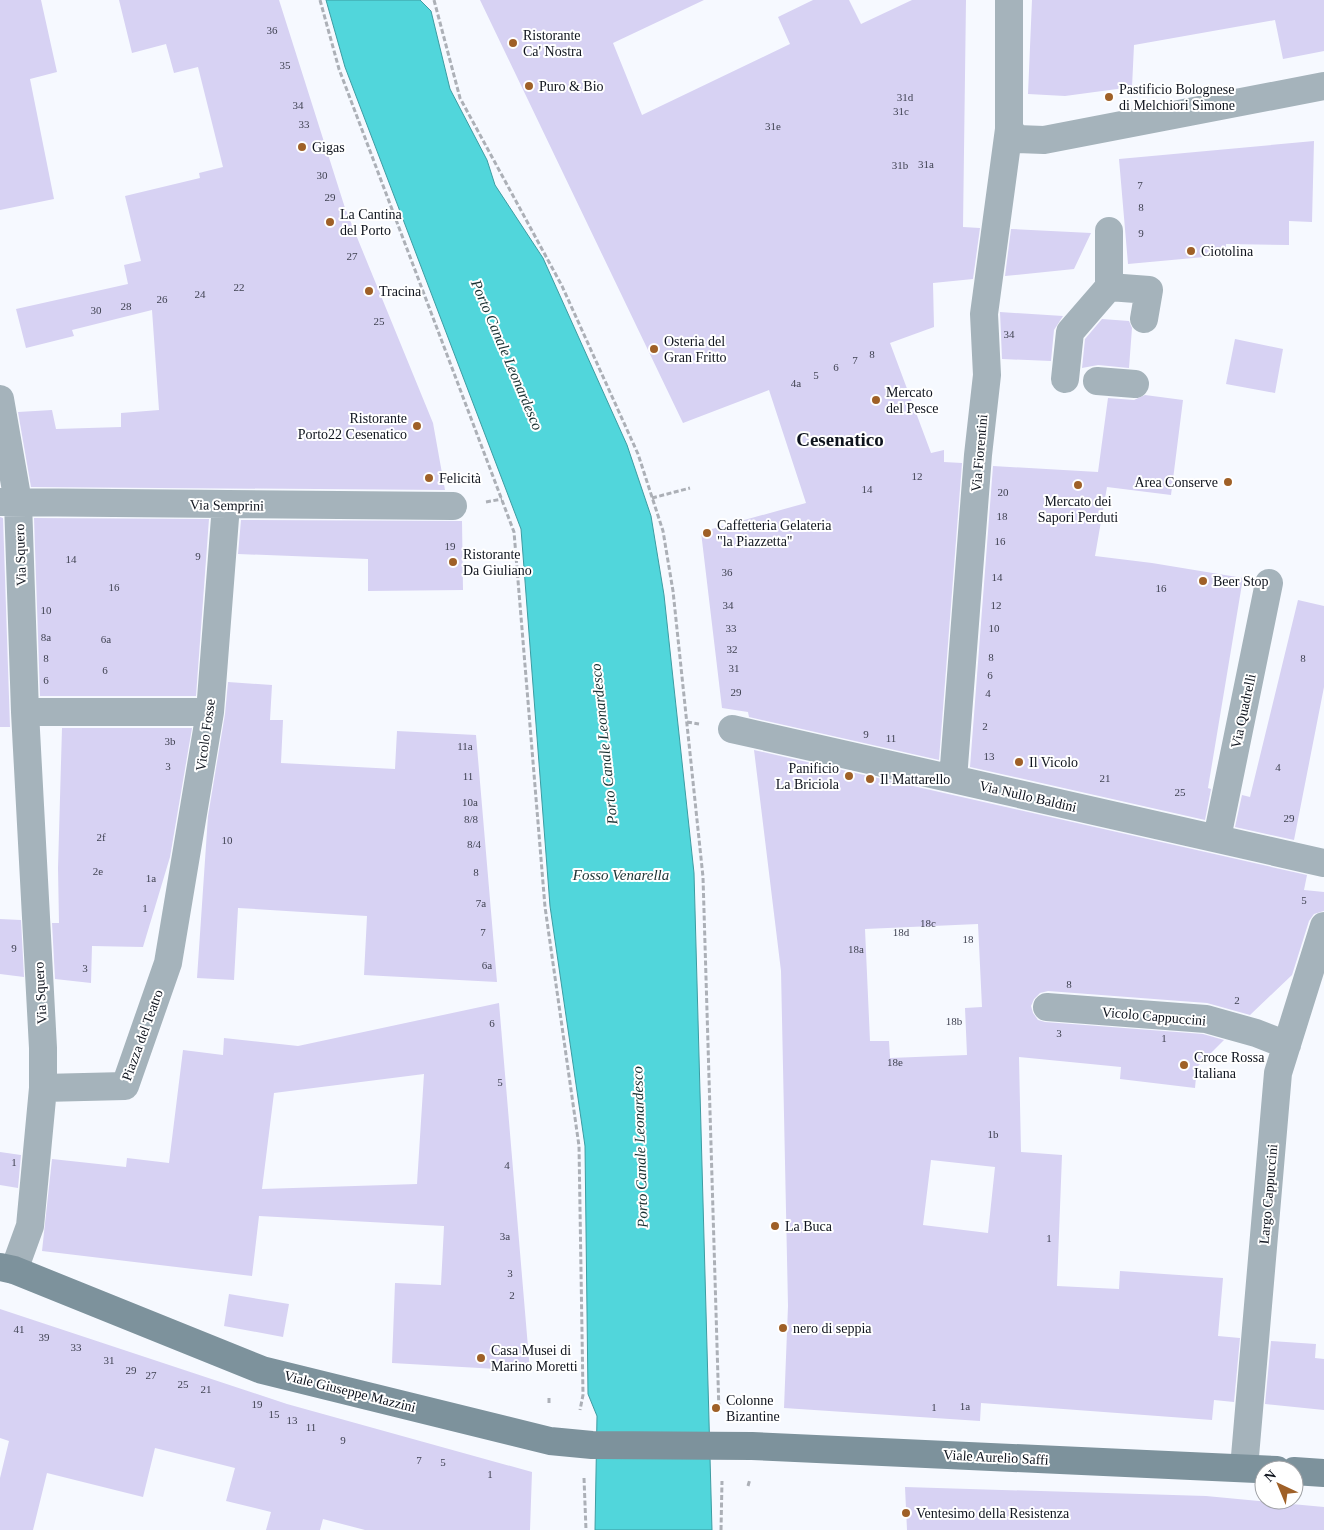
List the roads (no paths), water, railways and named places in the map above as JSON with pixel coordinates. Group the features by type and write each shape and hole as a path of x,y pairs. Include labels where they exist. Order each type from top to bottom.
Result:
{"street":[{"name":"Via Fiorentini","path":"952,779 987,375 984,314 1013,134 1009,0"},
{"path":"1013,134 1044,140 1324,86"},
{"path":"1065,379 1070,332 1108,287 1109,231"},
{"path":"1108,287 1149,290 1144,319"},
{"path":"1097,381 1134,384"},
{"name":"Via Squero","path":"0,399 25,712 43,1048 43,1088 30,1226 7,1268"},
{"name":"Via Semprini","path":"9,502 453,506"},
{"name":"Vicolo Fosse","path":"168,963 210,712 226,505"},
{"name":"Via Quadrelli","path":"1217,838 1269,583"},
{"path":"25,712 210,712"},
{"name":"Via Nullo Baldini","path":"732,729 1324,863"},
{"name":"Largo Cappuccini","path":"1244,1468 1278,1073 1324,926"},
{"name":"Piazza del Teatro","path":"43,1088 125,1086 168,963"},
{"name":"Vicolo Cappuccini","path":"1047,1007 1206,1020 1256,1033 1287,1045"},
{"name":"Viale Giuseppe Mazzini","path":"7,1268 262,1370 550,1441 592,1445 718,1445"},
{"name":"Viale Aurelio Saffi","path":"718,1445 1254,1469"},
{"path":"1304,1472 1324,1473"}],"water":[{"name":"Fosso Venarella","path":"326,0 420,0 431,11 450,89 487,160 495,185 543,258 627,445 651,516 664,595 694,873 712,1530 595,1530 597,1416 588,1394 585,1146 550,906 521,529 345,67"}],"place":[{"name":"Ristorante Ca' Nostra","path":"513,43"},
{"name":"Puro & Bio","path":"529,86"},
{"name":"Pastificio Bolognese di Melchiori Simone","path":"1109,97"},
{"name":"Gigas","path":"302,147"},
{"name":"La Cantina del Porto","path":"330,222"},
{"name":"Ciotolina","path":"1191,251"},
{"name":"Tracina","path":"369,291"},
{"name":"Osteria del Gran Fritto","path":"654,349"},
{"name":"Mercato del Pesce","path":"876,400"},
{"name":"Ristorante Porto22 Cesenatico","path":"417,426"},
{"name":"Felicità","path":"429,478"},
{"name":"Area Conserve","path":"1228,482"},
{"name":"Mercato dei Sapori Perduti","path":"1078,485"},
{"name":"Caffetteria Gelateria \"la Piazzetta\"","path":"707,533"},
{"name":"Ristorante Da Giuliano","path":"453,562"},
{"name":"Beer Stop","path":"1203,581"},
{"name":"Il Vicolo","path":"1019,762"},
{"name":"Panificio La Briciola","path":"849,776"},
{"name":"Il Mattarello","path":"870,779"},
{"name":"Croce Rossa Italiana","path":"1184,1065"},
{"name":"La Buca","path":"775,1226"},
{"name":"nero di seppia","path":"783,1328"},
{"name":"Casa Musei di Marino Moretti","path":"481,1358"},
{"name":"Colonne Bizantine","path":"716,1408"},
{"name":"Ventesimo della Resistenza","path":"906,1513"}],"district":[{"name":"Cesenatico","path":"840,439"}],"water label":[{"name":"Porto Canale Leonardesco","path":"507,355"},
{"name":"Porto Canale Leonardesco","path":"604,744"},
{"name":"Porto Canale Leonardesco","path":"640,1147"}]}
